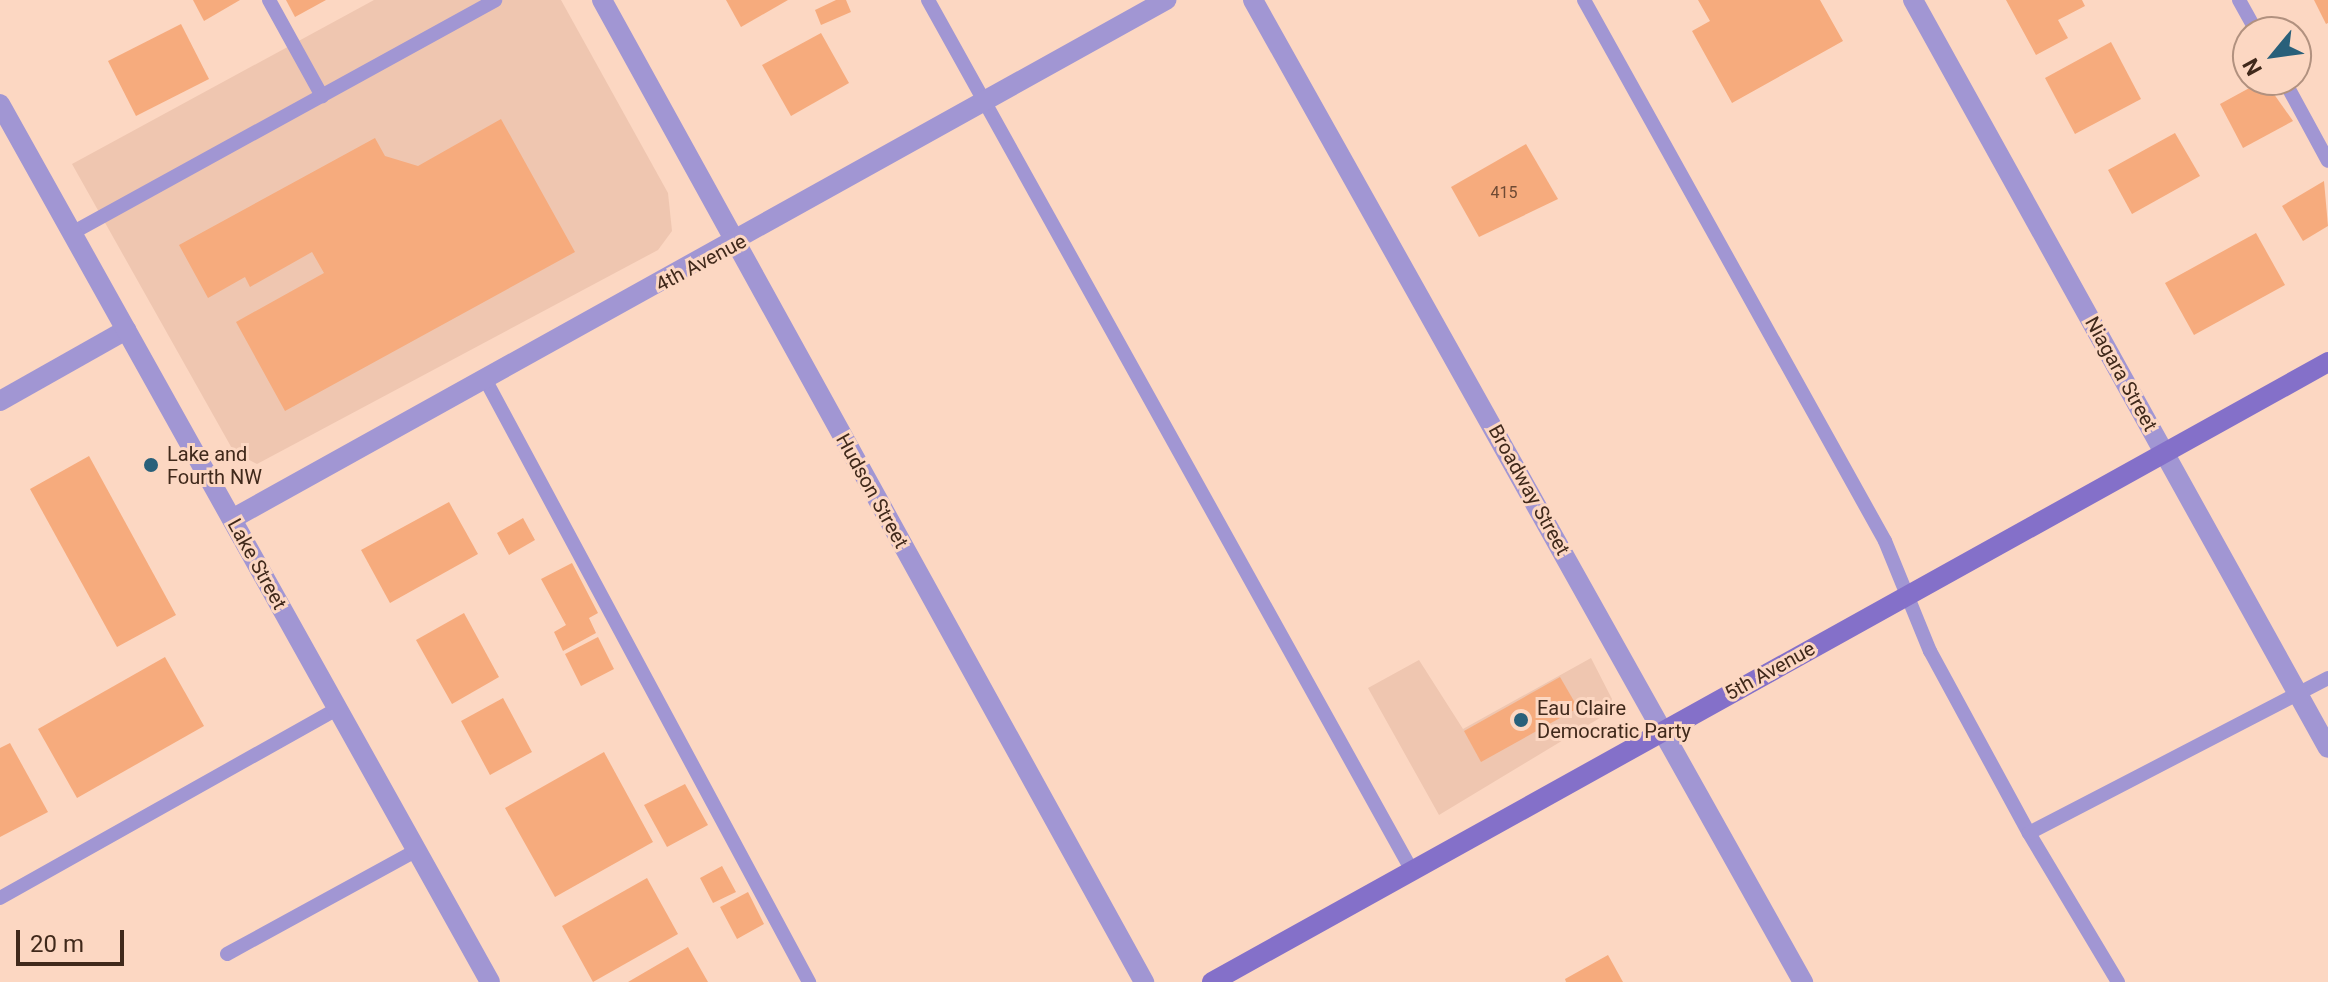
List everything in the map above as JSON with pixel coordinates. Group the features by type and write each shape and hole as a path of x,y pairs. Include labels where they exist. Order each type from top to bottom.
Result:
{"main road":[{"name":"5th Avenue","path":"1212,982 2328,362"}],"street":[{"name":"Hudson Street","path":"602,0 1144,982"},
{"name":"4th Avenue","path":"232,519 735,244 1166,0"},
{"name":"Broadway Street","path":"1253,0 1803,982"},
{"name":"Niagara Street","path":"1913,0 2328,748"},
{"name":"Lake Street","path":"0,104 490,982"},
{"path":"0,401 126,330"}],"lane":[{"path":"269,0 322,96"},
{"path":"72,233 495,0"},
{"path":"928,0 1411,869"},
{"path":"1584,0 1908,595 2029,833 2118,982"},
{"path":"2293,96 2328,161"},
{"path":"485,379 809,982"},
{"path":"2029,833 2328,678"},
{"path":"0,898 337,709"},
{"path":"227,954 417,850"}],"shaded area":[{"path":"374,0 561,0 668,193 672,231 658,250 257,464 234,452 72,164"},
{"path":"1591,658 1612,699 1608,713 1439,815 1368,688 1419,660 1463,729"}],"building":[{"path":"193,0 240,0 204,21"},
{"path":"286,0 326,0 295,17"},
{"path":"726,0 788,0 741,27"},
{"path":"836,0 846,0 851,12 821,25 815,10"},
{"path":"1698,0 1820,0 1843,41 1732,103 1692,31 1710,21"},
{"path":"2006,0 2082,0 2085,6 2058,20 2068,38 2036,55"},
{"path":"2314,0 2328,0 2328,23 2326,24"},
{"path":"181,24 209,79 136,116 108,61"},
{"path":"821,33 849,83 791,116 762,65"},
{"path":"2111,42 2141,99 2075,134 2045,78"},
{"path":"2235,96 2275,96 2293,121 2243,148 2220,104"},
{"path":"501,119 575,252 285,411 236,322 324,273 312,252 250,287 245,277 208,298 179,245 375,138 385,156 418,166"},
{"path":"2175,133 2200,176 2132,214 2108,170"},
{"path":"1526,144 1558,199 1479,237 1451,187"},
{"path":"2324,181 2328,226 2303,241 2282,206"},
{"path":"2256,233 2285,285 2194,335 2165,283"},
{"path":"89,456 176,615 117,647 30,489"},
{"path":"449,502 478,554 390,603 361,550"},
{"path":"523,518 535,540 509,555 497,533"},
{"path":"572,563 598,613 589,618 596,633 563,651 554,632 566,625 541,579"},
{"path":"464,613 499,677 452,704 416,640"},
{"path":"598,637 614,669 581,686 565,654"},
{"path":"165,657 204,726 77,798 38,729"},
{"name":"Eau Claire Democratic Party","path":"1560,677 1578,708 1481,762 1464,731"},
{"path":"503,698 532,752 490,775 461,721"},
{"path":"10,743 48,812 0,837 0,748"},
{"path":"604,752 653,842 555,897 505,808"},
{"path":"685,784 708,825 667,847 644,805"},
{"path":"722,866 736,892 713,903 700,878"},
{"path":"647,878 678,934 593,982 562,926"},
{"path":"748,892 764,924 737,939 720,907"},
{"path":"688,947 708,982 628,982"},
{"path":"1608,955 1623,982 1566,982 1565,979"}],"place":[{"name":"Lake and Fourth NW","path":"151,465"},
{"name":"Eau Claire Democratic Party","path":"1521,720"}]}
